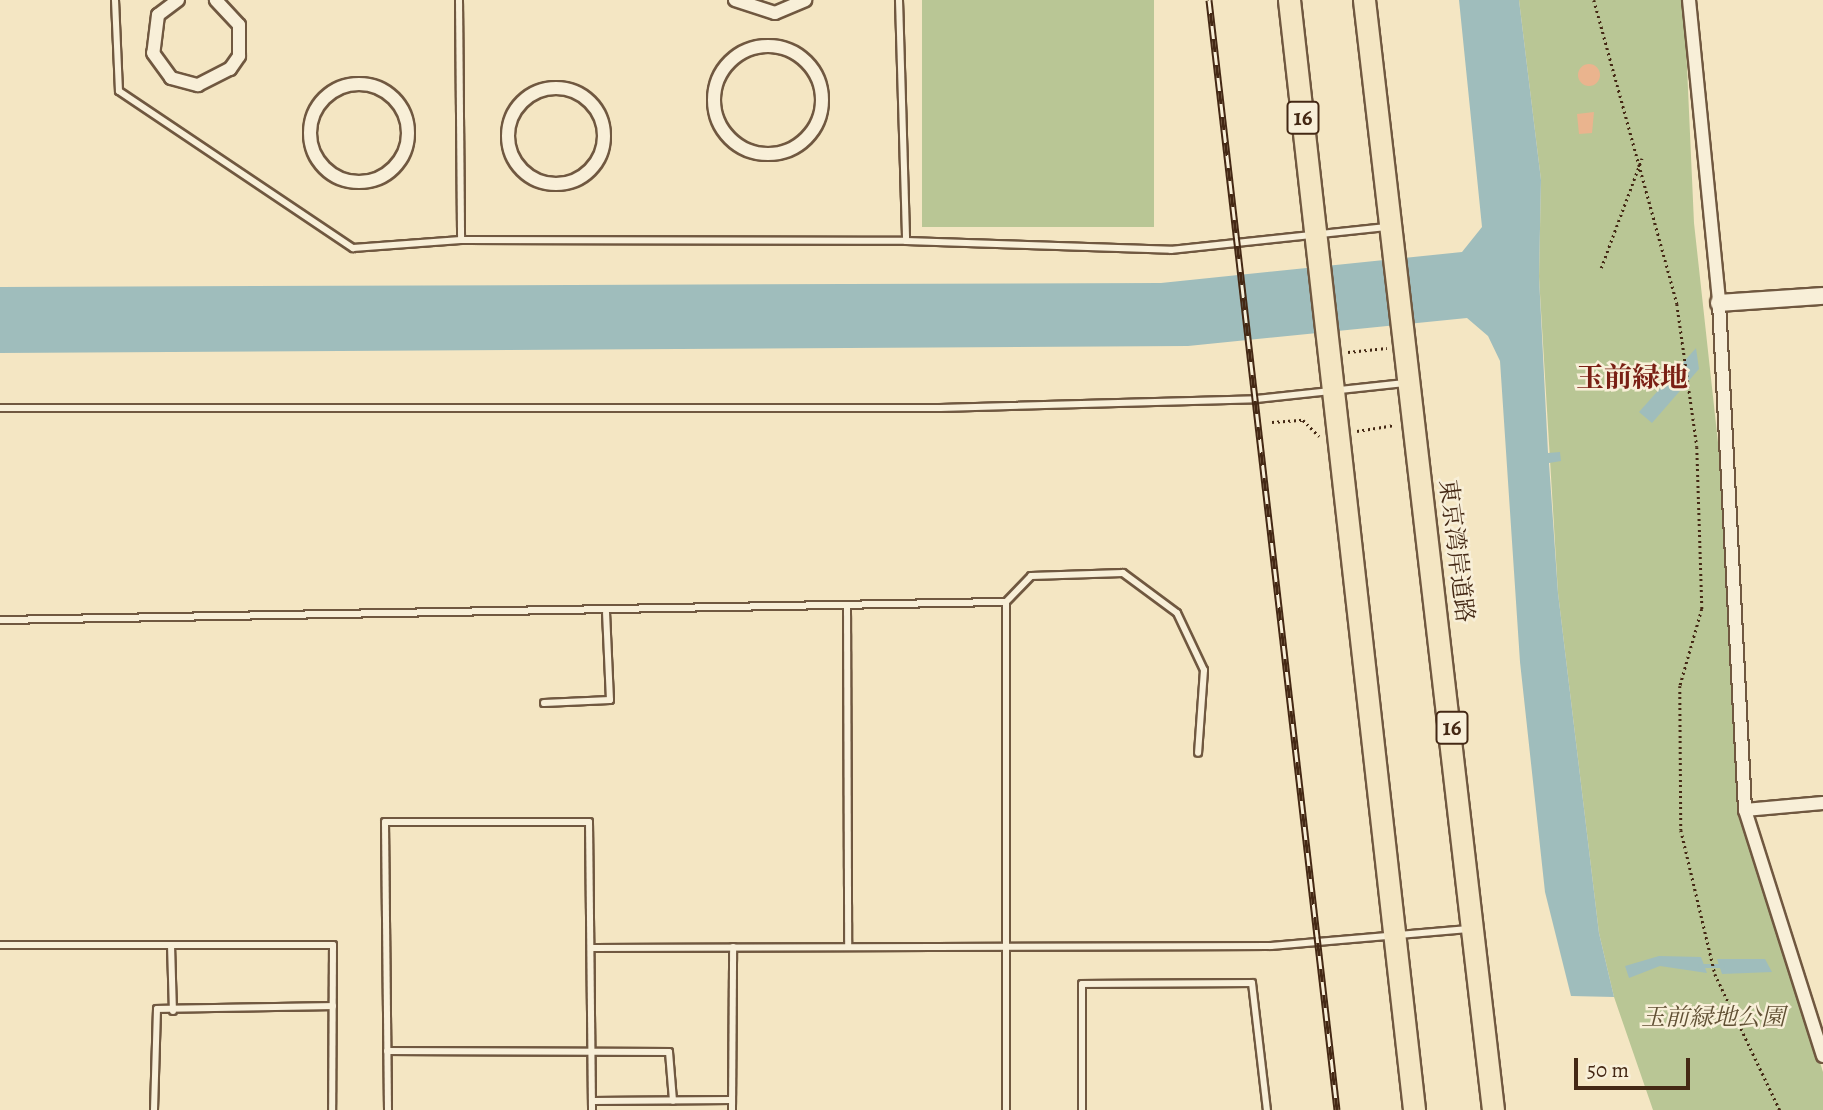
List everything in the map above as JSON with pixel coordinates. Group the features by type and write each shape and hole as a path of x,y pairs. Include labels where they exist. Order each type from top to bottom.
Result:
{"highway":[{"name":"16","path":"1289,0 1330,354 1333,391 1329,435 1414,1110"},
{"name":"東京湾岸道路","path":"1363,0 1403,346 1476,928 1493,1110"}],"street":[{"path":"178,0 158,16 153,53 172,78 198,85 222,75 239,56 239,25 216,0"},
{"path":"735,0 775,13 805,0"},
{"path":"1689,0 1719,303 1745,810 1823,1056"},
{"path":"755,47 782,48 806,61 823,102 812,133 774,155 755,154 729,140 713,111 724,67 755,47"},
{"path":"366,84 382,90 402,109 406,147 386,174 356,182 340,179 312,150 312,117 333,91 366,84"},
{"path":"541,90 576,92 599,113 601,154 580,179 537,181 513,159 508,142 514,111 541,90"},
{"path":"1719,303 1823,296"},
{"path":"1745,810 1823,803"}],"lane":[{"path":"115,0 119,91 353,248 461,240 906,241 1171,250 1391,227"},
{"path":"458,0 461,240"},
{"path":"900,0 906,241"},
{"path":"0,408 940,408 1333,391 1408,383"},
{"path":"1006,1110 1006,602 1031,576 1123,573 1177,613 1204,670 1198,754"},
{"path":"0,620 606,613 1006,602"},
{"path":"847,606 848,947"},
{"path":"544,704 610,700 606,613"},
{"path":"388,1110 385,822 589,822 592,1110"},
{"path":"592,948 1283,946 1393,939 1476,928"},
{"path":"0,945 333,944 332,1110"},
{"path":"171,945 173,1011"},
{"path":"732,1110 733,947"},
{"path":"1082,1110 1082,985 1239,983 1252,983 1267,1110"},
{"path":"154,1110 157,1009 173,1011 333,1006"},
{"path":"387,1051 592,1055 669,1052 673,1101"},
{"path":"592,1101 732,1100"},
{"path":"642,1101 643,1110"}],"path":[{"path":"1594,0 1642,158 1689,385 1702,609 1679,686 1676,735 1681,831 1715,974 1780,1110"},
{"path":"1601,268 1642,158"},
{"path":"1330,354 1403,346"},
{"path":"1272,422 1303,420 1329,435 1413,423"},
{"path":"1321,450 1329,435"}],"green space":[{"path":"922,0 1154,0 1154,227 922,227"},
{"name":"玉前緑地公園","path":"1519,0 1684,0 1694,223 1722,479 1741,810 1823,1072 1823,1110 1653,1110 1614,997 1599,933 1558,593 1539,277 1541,180"}],"water":[{"path":"1459,0 1519,0 1541,180 1539,277 1548,453 1560,452 1561,461 1549,463 1558,593 1599,933 1614,997 1571,996 1545,892 1520,662 1500,361 1488,336 1467,318 1188,346 0,353 0,287 1161,283 1462,252 1482,227"},
{"path":"1696,348 1699,369 1652,423 1639,412"},
{"path":"1659,956 1701,957 1707,973 1660,966 1629,978 1625,966"},
{"path":"1717,959 1765,959 1772,972 1722,974"}],"building":[{"path":"1589,64 1597,67 1600,75 1597,83 1589,86 1581,83 1578,75 1581,67"},
{"path":"1594,112 1592,133 1579,134 1577,114"}],"waterway":[{"path":"1700,966 1723,966"}],"railway":[{"path":"1209,0 1337,1110"}],"district":[{"name":"玉前緑地","path":"1632,378"}]}
